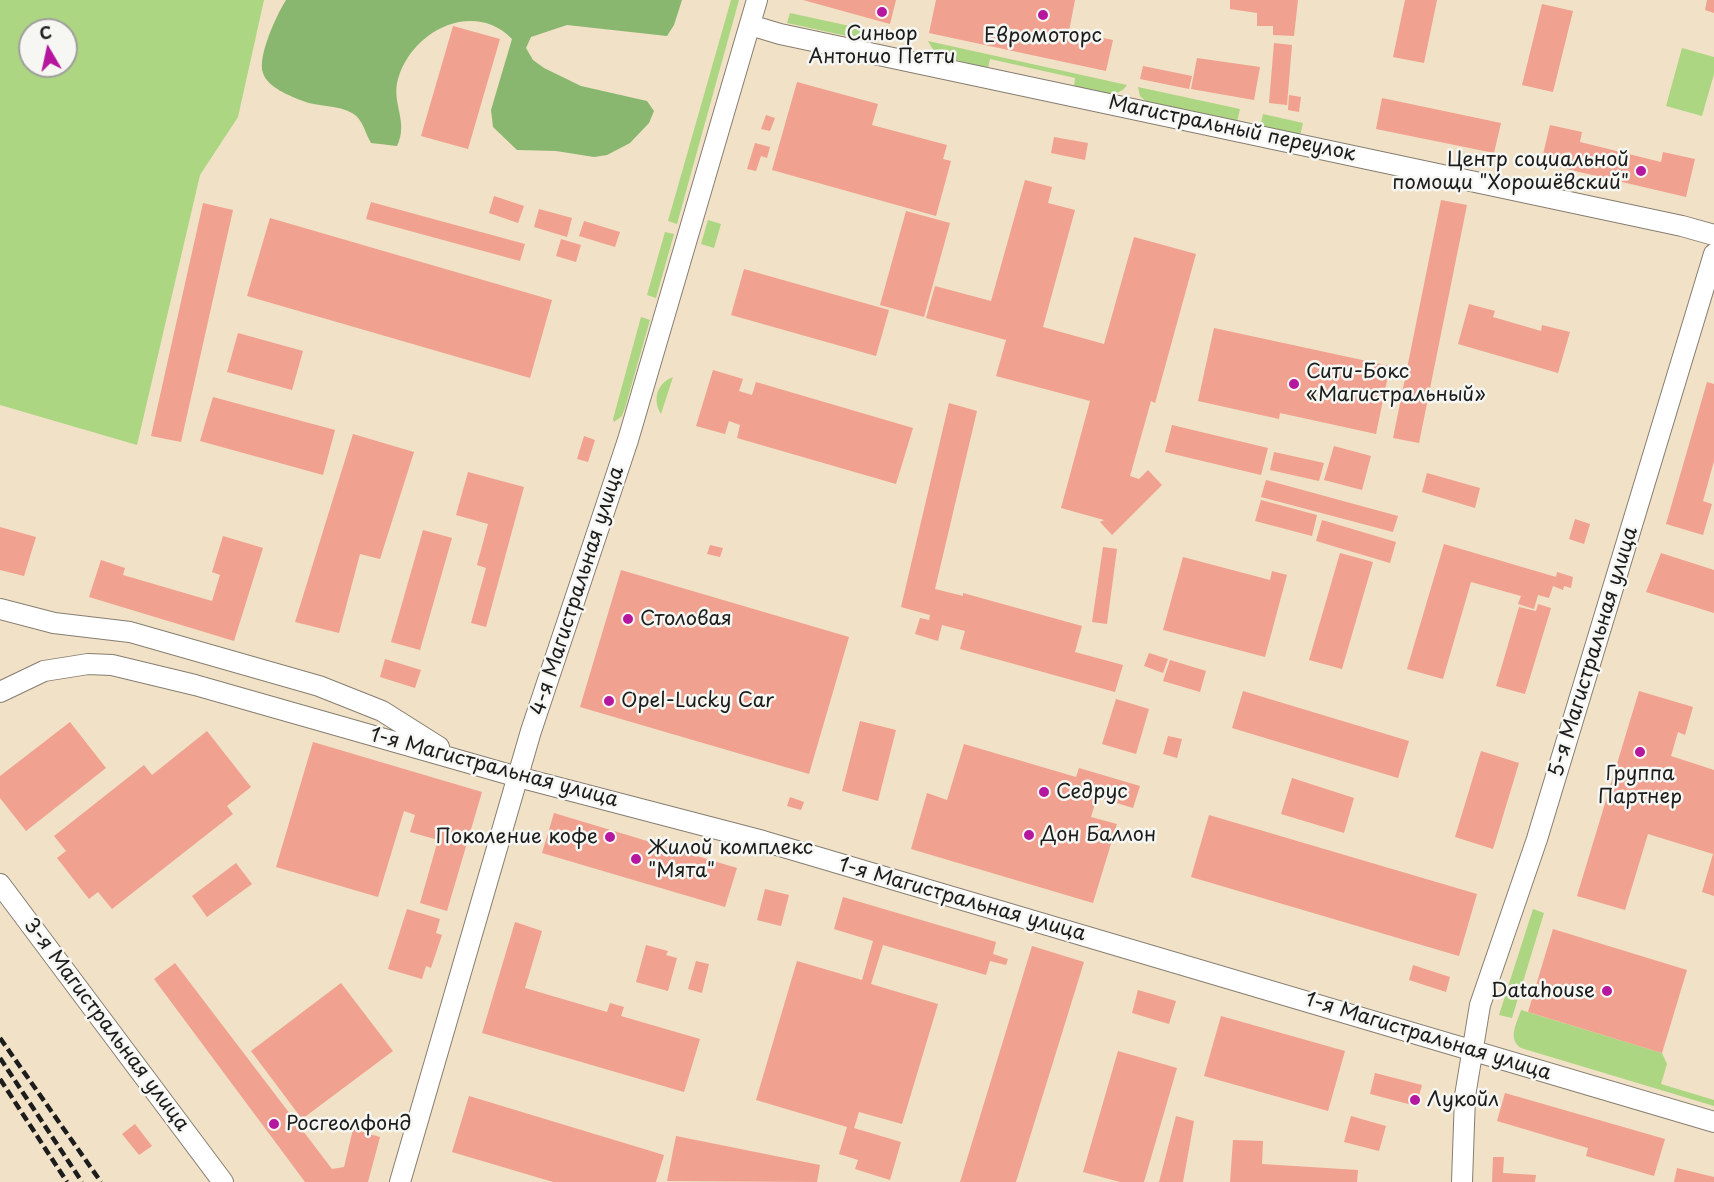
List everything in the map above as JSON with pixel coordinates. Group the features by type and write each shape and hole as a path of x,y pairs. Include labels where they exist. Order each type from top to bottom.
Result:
{"street":[{"name":"4-я Магистральная улица","path":"400,1182 518,777 628,440 757,0"},
{"name":"Магистральный переулок","path":"750,25 780,34 1214,124 1682,226 1714,235"},
{"name":"5-я Магистральная улица","path":"1462,1182 1466,1096 1480,1005 1537,839 1714,254"},
{"path":"0,609 54,623 130,632 319,686 382,711 459,760"},
{"name":"1-я Магистральная улица","path":"0,692 44,671 88,664 112,665 244,698 518,777 764,841 1714,1122"},
{"name":"3-я Магистральная улица","path":"0,884 223,1182"},
{"name":"3-я Магистральная улица","path":"191,1137 207,1182"}],"green space":[{"path":"0,0 264,0 238,117 200,175 137,445 0,405"},
{"path":"286,0 682,0 674,25 667,36 567,25 531,37 526,48 533,60 544,68 581,86 647,101 654,111 649,123 630,143 607,155 594,157 556,151 517,150 493,127 491,110 512,39 497,28 480,22 463,22 446,26 430,35 416,47 405,62 396,88 401,120 397,146 371,143 361,122 352,113 298,99 269,83 265,78 262,66 265,47"},
{"path":"731,0 739,0 677,224 668,221"},
{"path":"790,13 868,30 865,40 787,23"},
{"path":"928,41 1127,85 1116,93 1095,92 1074,86 1075,78 990,59 988,68 936,55"},
{"path":"1682,48 1714,57 1714,74 1702,116 1666,106"},
{"path":"1138,87 1240,109 1237,122 1148,103 1140,96"},
{"path":"1263,114 1303,123 1300,136 1260,127"},
{"path":"708,220 721,224 714,248 701,244"},
{"path":"665,232 674,234 656,298 647,295"},
{"path":"641,317 650,320 625,408 622,416 614,422 613,419"},
{"path":"673,377 661,414 657,403 658,392 663,383"},
{"path":"1533,909 1544,913 1512,1018 1499,1015"},
{"path":"1521,1010 1662,1053 1667,1064 1661,1084 1714,1100 1714,1106 1521,1048 1514,1035"}],"building":[{"path":"803,0 896,0 890,24"},
{"path":"936,0 1075,0 1069,31 1113,40 1106,71 929,33"},
{"path":"1230,0 1298,0 1294,36 1273,35 1273,26 1257,26 1257,13 1230,9"},
{"path":"1405,0 1437,0 1424,63 1393,57"},
{"path":"1707,0 1714,0 1714,13 1705,10"},
{"path":"1542,4 1573,11 1553,92 1522,85"},
{"path":"453,26 500,39 468,149 421,136"},
{"path":"1274,43 1292,45 1287,105 1269,103"},
{"path":"1197,58 1260,67 1254,100 1191,89"},
{"path":"1143,66 1192,76 1189,89 1140,79"},
{"path":"797,82 878,104 872,125 947,145 943,159 951,161 936,216 772,170"},
{"path":"1289,95 1301,97 1299,112 1288,110"},
{"path":"1382,98 1501,123 1494,153 1376,129"},
{"path":"766,115 775,118 770,131 761,129"},
{"path":"1550,125 1582,132 1580,142 1661,162 1663,152 1695,159 1686,197 1541,163"},
{"path":"1054,137 1088,143 1085,160 1051,153"},
{"path":"755,143 770,147 767,158 761,156 756,171 747,169"},
{"path":"1025,180 1052,187 1048,203 1075,210 1043,327 1104,344 1134,237 1196,254 1155,403 1151,401 1130,476 1139,479 1148,470 1162,485 1112,535 1100,522 1104,520 1061,508 1090,401 996,376 1006,340 926,318 935,286 991,301"},
{"path":"494,196 524,206 518,223 489,213"},
{"path":"1441,200 1467,205 1419,443 1393,438"},
{"path":"371,202 525,244 520,261 366,219"},
{"path":"203,203 233,210 181,442 151,436"},
{"path":"539,209 572,218 567,237 534,227"},
{"path":"906,211 950,223 924,317 880,305"},
{"path":"270,218 552,300 530,378 247,296"},
{"path":"584,221 620,232 615,247 579,236"},
{"path":"561,239 581,245 576,262 556,256"},
{"path":"744,269 889,310 876,356 731,315"},
{"path":"1469,304 1495,311 1493,317 1541,331 1542,325 1570,332 1558,373 1458,344"},
{"name":"Сити-Бокс «Магистральный»","path":"1214,328 1390,366 1376,434 1280,413 1279,419 1198,401"},
{"path":"238,333 303,351 292,390 227,372"},
{"path":"713,370 743,379 739,391 752,395 756,382 913,428 896,484 737,438 740,425 729,421 725,434 696,426"},
{"path":"1707,382 1714,384 1714,461 1703,501 1712,504 1703,535 1666,524"},
{"path":"213,397 335,430 323,475 200,441"},
{"path":"949,403 977,411 935,589 963,596 963,593 1082,626 1075,652 1123,665 1115,692 960,649 965,631 942,625 938,641 915,634 920,618 929,620 930,615 901,607"},
{"path":"1172,425 1268,448 1261,475 1165,452"},
{"path":"353,434 414,452 380,559 360,554 339,633 295,622"},
{"path":"584,436 595,440 588,462 577,459"},
{"path":"1334,446 1371,456 1362,490 1324,480"},
{"path":"1274,452 1324,463 1319,481 1270,470"},
{"path":"468,472 524,487 486,627 471,623 486,568 477,565 488,524 456,515"},
{"path":"1427,473 1480,488 1475,508 1422,492"},
{"path":"1266,480 1398,516 1393,532 1261,497"},
{"path":"1261,500 1317,515 1312,536 1255,521"},
{"path":"1575,519 1590,524 1584,544 1569,539"},
{"path":"1322,520 1396,542 1390,563 1316,541"},
{"path":"0,527 36,537 24,576 0,570"},
{"path":"423,530 452,538 420,650 391,642"},
{"path":"223,536 263,548 234,641 89,597 101,560 125,568 123,575 212,601 220,575 212,572"},
{"path":"1444,544 1556,577 1557,572 1573,577 1571,588 1564,586 1563,590 1553,586 1549,598 1538,595 1534,609 1518,604 1521,596 1471,582 1443,679 1407,669"},
{"path":"710,545 723,548 720,557 707,554"},
{"path":"1103,547 1117,549 1107,624 1092,622"},
{"path":"1340,553 1373,562 1342,669 1309,660"},
{"path":"1661,553 1714,570 1714,613 1646,592"},
{"path":"1183,557 1270,580 1272,571 1287,575 1265,657 1163,630"},
{"path":"621,570 849,637 809,774 580,707"},
{"path":"1538,604 1551,608 1525,694 1496,686 1519,607 1536,611"},
{"path":"1149,653 1168,659 1163,673 1144,666"},
{"path":"385,659 421,670 415,688 380,677"},
{"path":"1170,660 1206,671 1200,692 1163,681"},
{"path":"1243,691 1409,741 1398,778 1232,728"},
{"path":"1639,691 1693,707 1685,735 1678,732 1671,756 1714,770 1714,896 1702,892 1713,854 1648,834 1625,910 1577,896"},
{"path":"1116,699 1149,709 1136,754 1102,744"},
{"path":"860,721 896,730 878,801 842,791"},
{"path":"70,722 106,768 26,831 0,798 0,776"},
{"path":"207,731 251,787 227,806 233,814 112,909 98,892 89,899 57,858 66,851 54,836 144,765 152,775"},
{"path":"1168,736 1182,739 1177,758 1163,754"},
{"path":"313,742 482,792 447,911 420,903 438,840 410,832 415,815 404,811 378,897 276,867"},
{"path":"964,744 1076,777 1079,768 1140,786 1133,808 1097,797 1091,817 1117,824 1093,903 911,849 927,793 947,800"},
{"path":"1481,751 1519,763 1493,849 1455,837"},
{"path":"1292,778 1354,798 1344,833 1281,814"},
{"path":"790,797 804,802 801,810 787,806"},
{"name":"Жилой комплекс \"Мята\"","path":"554,813 737,868 725,907 542,853"},
{"path":"1209,815 1477,894 1459,956 1191,877"},
{"path":"236,863 252,884 207,917 192,896"},
{"path":"765,889 789,895 781,926 757,920"},
{"path":"843,897 996,942 993,954 1008,959 1006,965 990,961 986,975 883,945 871,984 938,1004 902,1124 859,1112 854,1128 901,1142 890,1180 855,1169 858,1160 839,1154 847,1127 756,1100 797,961 862,980 873,941 834,929"},
{"path":"407,909 440,919 436,933 442,935 431,968 426,966 422,979 388,969"},
{"path":"515,922 542,931 525,988 607,1012 610,1003 624,1007 621,1016 700,1039 684,1092 482,1033"},
{"name":"Datahouse","path":"1553,929 1687,970 1662,1053 1528,1012"},
{"path":"646,945 668,951 666,955 677,958 668,991 636,982"},
{"path":"1032,946 1084,962 1016,1182 960,1182"},
{"path":"696,961 709,964 702,993 688,989"},
{"path":"175,963 332,1169 344,1167 353,1129 380,1137 368,1182 305,1182 154,979"},
{"path":"1413,965 1450,977 1446,992 1409,980"},
{"path":"341,983 393,1051 302,1119 251,1051"},
{"path":"1138,990 1176,1001 1169,1024 1132,1013"},
{"path":"1221,1016 1345,1051 1328,1111 1204,1076"},
{"path":"1118,1051 1177,1068 1144,1182 1120,1182 1083,1172"},
{"path":"1375,1073 1422,1085 1416,1106 1370,1094"},
{"path":"1505,1093 1665,1139 1654,1176 1586,1156 1588,1148 1497,1121"},
{"path":"469,1096 664,1155 656,1182 553,1182 452,1152"},
{"path":"1176,1116 1194,1121 1183,1182 1159,1182"},
{"path":"1351,1116 1386,1126 1379,1151 1344,1142"},
{"path":"135,1124 152,1146 139,1155 122,1134"},
{"path":"676,1136 820,1165 817,1182 667,1181"},
{"path":"1233,1140 1263,1141 1262,1164 1358,1170 1357,1182 1230,1182"},
{"path":"1493,1157 1504,1157 1503,1173 1536,1175 1535,1182 1492,1182"},
{"path":"1677,1168 1714,1177 1714,1182 1674,1182"}],"railway":[{"path":"0,1038 101,1182"},
{"path":"0,1058 82,1182"},
{"path":"0,1079 67,1182"}],"place":[{"name":"Синьор Антонио Петти","path":"882,12"},
{"name":"Евромоторс","path":"1043,15"},
{"name":"Центр социальной помощи \"Хорошёвский\"","path":"1641,171"},
{"name":"Сити-Бокс «Магистральный»","path":"1294,384"},
{"name":"Столовая","path":"628,619"},
{"name":"Opel-Lucky Car","path":"609,701"},
{"name":"Группа Партнер","path":"1640,752"},
{"name":"Седрус","path":"1044,792"},
{"name":"Дон Баллон","path":"1029,835"},
{"name":"Поколение кофе","path":"610,837"},
{"name":"Жилой комплекс \"Мята\"","path":"636,859"},
{"name":"Datahouse","path":"1607,991"},
{"name":"Лукойл","path":"1415,1100"},
{"name":"Росгеолфонд","path":"274,1124"}]}
